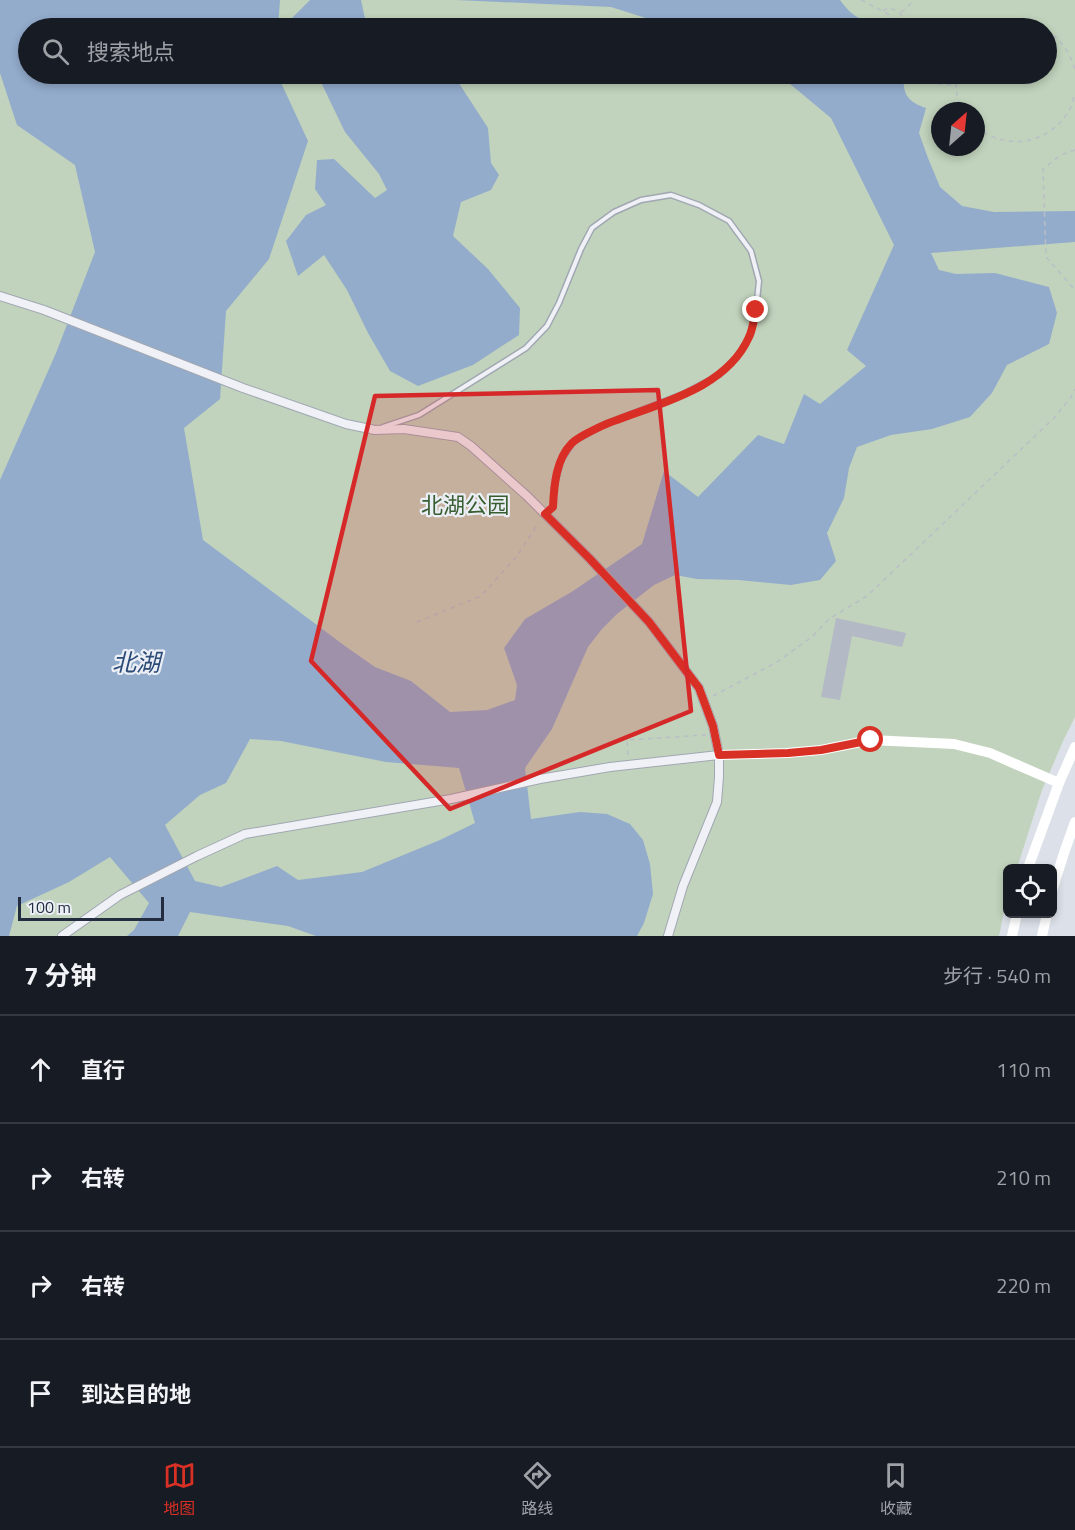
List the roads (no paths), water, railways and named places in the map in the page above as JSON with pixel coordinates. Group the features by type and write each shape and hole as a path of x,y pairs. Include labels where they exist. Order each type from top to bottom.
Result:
{"street":[{"path":"0,296 44,310 243,388 346,424 375,430 404,429 458,437 471,446 545,514 649,622 681,662 699,688 715,735 719,755 717,802 683,886 668,936"},
{"path":"62,936 120,895 245,834 451,799 540,779 629,765 719,755 821,750 871,740 954,744 990,753 1059,783"},
{"path":"1029,864 1059,783 1075,747"},
{"path":"1057,877 1075,822"},
{"path":"1012,936 1016,918"},
{"path":"1042,936 1046,918"}],"lane":[{"path":"375,430 419,415 526,348 547,326 559,303 580,249 592,228 614,212 640,200 671,195 699,205 729,222 751,251 759,281 750,336 737,357 719,375 683,394 605,424 573,442 561,461 554,487 553,507 545,514"}],"water":[{"name":"北湖","path":"0,0 280,0 279,18 18,18 18,84 282,84 308,141 269,259 226,311 220,399 184,428 203,540 375,667 411,681 450,712 487,710 515,700 517,685 504,648 525,619 573,591 642,544 664,471 698,497 758,435 784,444 804,394 820,404 866,366 847,350 894,245 831,118 790,84 904,84 905,92 910,100 926,108 919,133 940,187 962,206 994,212 1075,211 1075,242 931,253 939,270 956,274 995,273 1049,287 1057,313 1049,344 1007,365 992,393 970,417 932,429 891,435 857,447 849,468 844,498 827,533 836,561 820,580 791,585 697,579 675,575 654,585 617,614 588,647 552,729 525,768 531,819 580,812 607,814 630,824 643,840 650,864 653,894 644,923 637,936 316,936 288,926 190,912 178,936 127,936 134,930 149,903 110,857 69,882 17,906 9,936 0,936 0,480 56,353 95,252 75,165 17,125 0,73","holes":["250,739 281,741 386,762 459,768 475,823 362,872 298,880 277,866 221,887 195,881 165,825 200,795 226,783"]},
{"path":"310,0 361,0 365,18 292,18"},
{"path":"456,0 840,0 850,12 860,18 646,18 611,7"},
{"path":"322,84 459,84 488,128 491,163 499,175 491,190 461,202 453,236 488,269 520,308 519,335 473,365 418,386 390,371 347,290 324,255 298,276 286,241 306,215 326,205 315,189 317,160 334,159 375,198 387,190 379,174 345,132"}],"park label":[{"name":"北湖公园","path":"465,505"}]}
